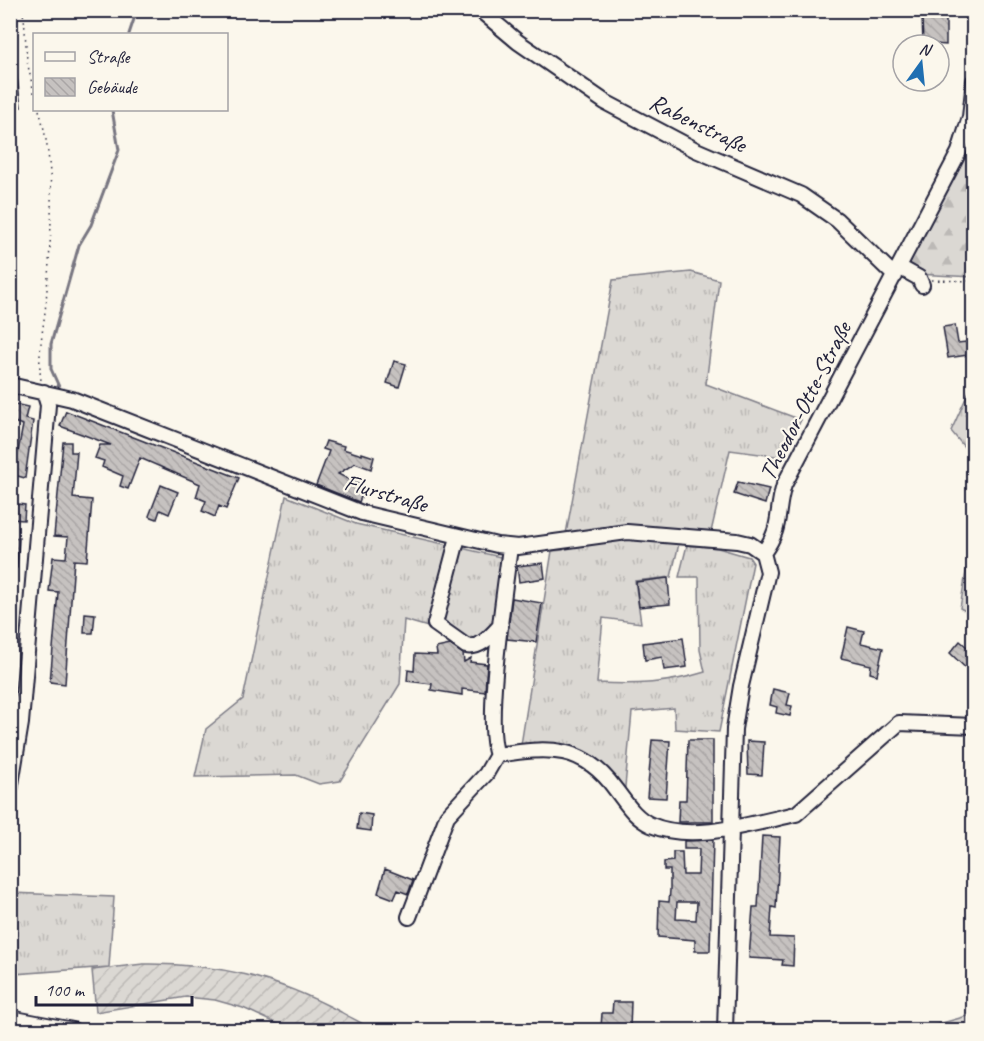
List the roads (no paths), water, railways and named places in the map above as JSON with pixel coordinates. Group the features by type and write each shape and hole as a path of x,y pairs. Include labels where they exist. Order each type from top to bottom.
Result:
{"street":[{"name":"Rabenstraße","path":"480,10 518,42 605,102 696,150 801,195 837,220 897,271 921,282"},
{"name":"Theodor-Otte-Straße","path":"763,553 776,536 778,504 784,485 959,152 970,117 974,81"},
{"name":"Flurstraße","path":"10,385 72,399 362,513 458,537 510,547 641,532 737,541 750,544 763,553"},
{"path":"10,790 48,405 44,393"},
{"path":"458,537 435,624 466,646 472,647 479,645 501,626"},
{"path":"497,755 494,747 494,704 510,547"},
{"path":"724,1030 734,729 741,686 768,572 763,553"},
{"path":"497,755 558,751 581,756 600,770 635,814 651,825 667,830 715,832 796,814 803,810 837,775 899,723 974,726"},
{"path":"409,917 447,816 486,774 497,755"},
{"path":"10,1020 14,1030"},
{"path":"10,1020 73,1030"}],"waterway":[{"path":"129,33 137,10"},
{"path":"60,389 51,369 51,344 79,245 91,225 119,150 112,111"}]}
